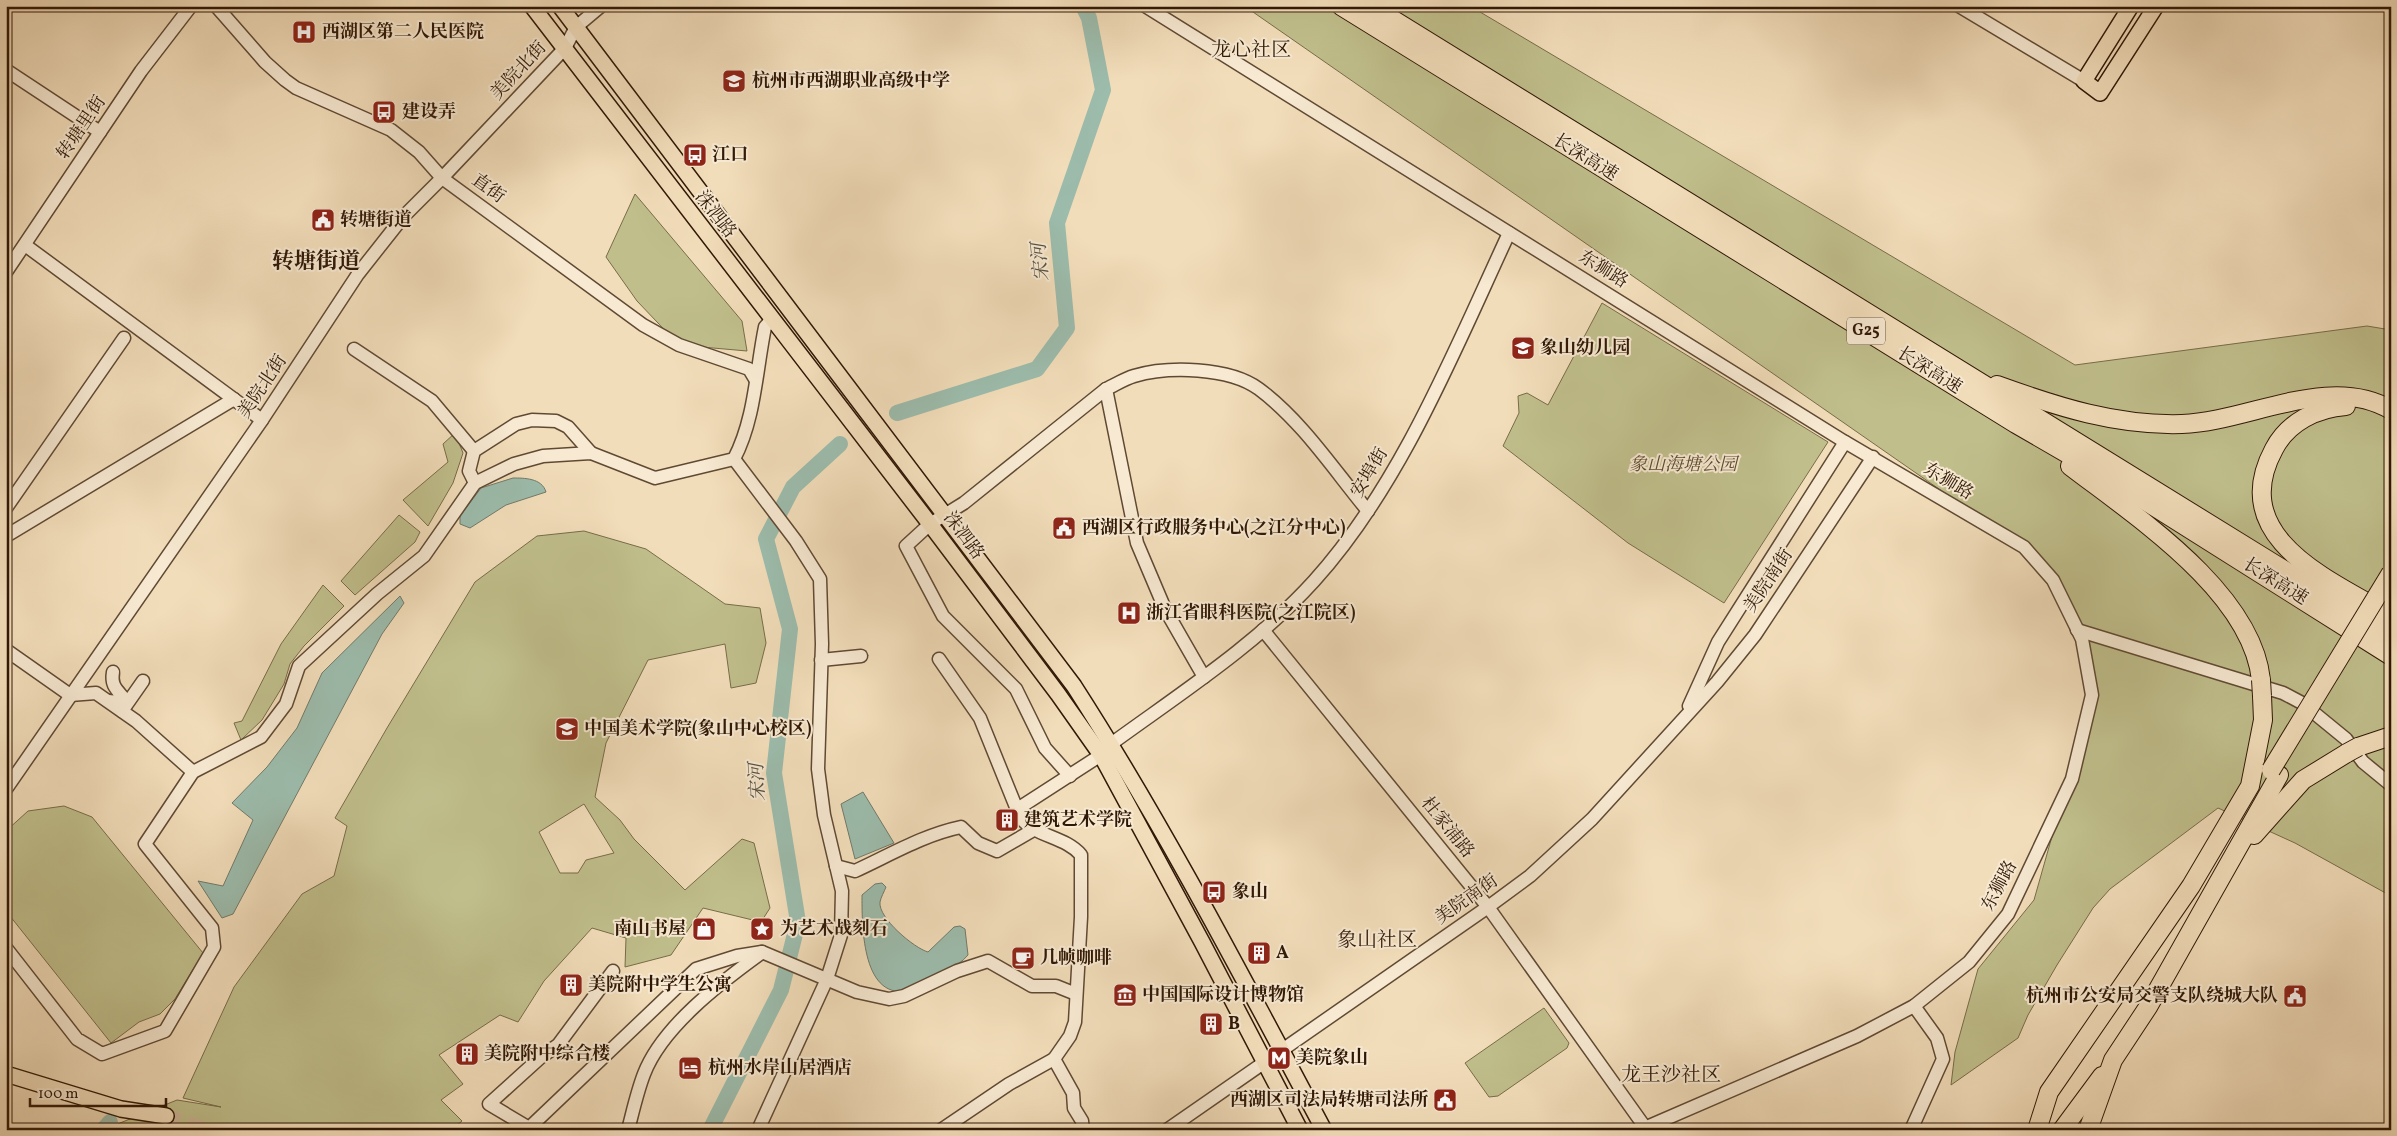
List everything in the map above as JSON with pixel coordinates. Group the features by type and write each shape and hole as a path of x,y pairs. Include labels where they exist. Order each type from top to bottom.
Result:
{"highway":[{"name":"长深高速","path":"1341,6 2016,424 2104,475 2391,656"},
{"name":"长深高速","path":"1370,6 2391,636"},
{"path":"1964,373 2048,403 2098,417 2144,423 2184,424 2316,398 2366,399 2387,413"},
{"path":"2387,413 2349,406 2331,407 2308,415 2290,429 2275,446 2266,465 2262,483 2262,503 2269,526 2290,552 2306,565 2391,616"},
{"path":"2016,424 2124,507 2202,572 2236,615 2250,642 2261,688 2263,720 2250,786 2191,886"},
{"path":"2062,1130 2114,1060 2148,1007 2226,868 2275,773 2391,573"},
{"path":"2037,1130 2049,1092 2191,886 2240,826 2391,590"},
{"path":"2226,868 2303,780 2352,750 2391,736"},
{"path":"2088,1130 2114,1060"}],"main road":[{"name":"洙泗路","path":"532,6 930,524 1053,687 1101,755 1300,1130"},
{"name":"洙泗路","path":"560,6 1074,686 1111,744 1202,901 1324,1130"},
{"path":"2131,6 2084,81 2100,93 2156,6"},
{"path":"6,1074 121,1109 166,1116"}],"street":[{"name":"转塘里街","path":"6,272 142,70 190,6"},
{"name":"直街","path":"216,6 265,62 296,88 391,130 419,152 442,178 643,324 679,345 749,369 755,378"},
{"path":"576,27 601,6"},
{"name":"东狮路","path":"1145,6 1845,442 2024,547 2053,580 2082,639 2092,695 2072,779 2008,914 1969,962 1914,1006 1857,1036 1644,1129"},
{"path":"1959,6 2084,81"},
{"name":"美院北街","path":"6,789 262,420 358,274 403,216 442,178 565,48 576,27"},
{"path":"6,70 100,132"},
{"name":"安埠街","path":"1016,810 1101,755 1111,744 1204,677 1262,630 1315,581 1368,511 1426,413 1509,232"},
{"path":"25,244 262,420"},
{"path":"6,948 77,1039 102,1054 165,1031 214,947 212,928 145,844 193,772 261,737 286,704 299,666 378,594 424,556 474,483 499,470 543,456 592,453 655,478 734,459 744,441 749,421 764,327 772,319"},
{"path":"6,508 124,338"},
{"path":"354,349 432,401 474,451"},
{"path":"1070,776 1045,748 1016,689 943,616 906,546 930,524 964,503 1106,389 1133,376 1166,370 1201,371 1237,378 1258,388 1290,417 1368,511"},
{"path":"1106,389 1137,543 1165,609 1204,677"},
{"path":"6,536 234,399"},
{"path":"474,483 469,470 474,451 516,424 532,420 556,421 568,427 592,453"},
{"name":"美院南街","path":"1685,716 1718,642 1845,442"},
{"name":"美院南街","path":"1167,1130 1488,907 1530,876 1592,820 1646,762 1755,635 1873,457"},
{"path":"734,459 796,540 820,579 821,660 818,769 824,815 842,891 841,935 827,979 758,1130"},
{"name":"杜家浦路","path":"1262,630 1488,907 1644,1129"},
{"path":"2077,630 2283,693 2302,703 2346,739 2363,762 2391,785"},
{"path":"6,650 70,695 96,694 108,701 136,721 193,772"},
{"path":"821,660 861,656"},
{"path":"939,659 980,718 1016,810 1024,822 1065,843 1081,855 1082,917 1075,1022 1070,1036 1054,1059 1009,1084 941,1130"},
{"path":"108,701 119,702 122,696 114,688 113,672"},
{"path":"122,711 142,681"},
{"path":"836,866 855,871 919,839 936,832 961,826 978,843 997,851 1035,829"},
{"path":"613,971 558,1045 540,1057 489,1104 529,1128 696,969 736,956 762,952 857,992 888,999 904,996 957,971 988,961 1032,986 1056,986 1076,994"},
{"path":"628,1130 644,1073 670,1029 737,970 762,952"},
{"path":"1911,1130 1942,1059 1937,1038 1914,1006"},
{"path":"1054,1059 1073,1093 1074,1108 1082,1121 1083,1130"}],"green space":[{"path":"1241,6 1470,6 2075,365 2367,326 2391,330 2391,896 2295,843 2218,808 2110,889 2093,908 2057,965 2028,1015 2018,1038 1951,1085 1955,1052 1978,969 2034,900 2092,695 2077,630 2053,580 2008,537 1253,12"},
{"path":"635,194 742,321 747,351 679,345 637,301 606,257"},
{"name":"象山海塘公园","path":"1602,303 1828,442 1724,603 1628,543 1503,446 1519,413 1518,396 1527,393 1548,405"},
{"path":"455,433 463,453 453,483 428,526 403,500 448,462 443,444"},
{"path":"399,515 420,532 415,542 355,595 341,581"},
{"path":"584,531 646,549 725,604 760,608 766,643 756,683 731,688 725,644 648,660 606,743 595,797 620,820 634,839 685,890 742,839 754,843 770,908 761,922 703,908 671,955 625,967 626,938 592,928 544,981 518,1022 500,1015 439,1055 463,1084 441,1100 462,1121 451,1130 59,1130 115,1125 177,1100 221,1107 183,1098 234,987 302,894 334,876 347,826 335,818 475,582 537,536","holes":["584,804 614,853 586,860 578,873 560,873 539,832"]},
{"path":"323,585 344,606 304,646 290,664 284,684 262,720 241,740 234,723 242,721 281,644"},
{"path":"64,806 92,817 203,953 175,999 160,1014 139,1022 111,1043 6,911 6,831 28,811"},
{"path":"1544,1008 1569,1043 1567,1048 1498,1096 1489,1097 1465,1063"}],"shaded area":[{"path":"513,478 537,481 544,487 546,492 506,505 470,528 460,524 460,516 481,488"},
{"path":"400,596 404,603 382,634 233,914 222,918 198,881 223,886 253,820 232,803 267,767 297,728 322,673"},
{"path":"863,792 894,843 855,859 841,804"},
{"path":"882,883 886,887 880,902 881,909 898,932 914,945 928,952 954,927 960,926 965,929 968,955 964,960 906,991 891,990 880,983 872,971 867,956 864,939 862,895 875,884"}],"waterway":[{"name":"宋河","path":"897,413 1037,369 1067,328 1057,223 1103,90 1089,18 1083,6"},
{"name":"宋河","path":"710,1130 781,990 798,922 774,773 790,629 766,539 793,487 840,444"},
{"path":"103,1130 110,1122"}],"tunnel":[{"path":"166,1116 208,1130"}],"place":[{"name":"西湖区第二人民医院","path":"304,32"},
{"name":"杭州市西湖职业高级中学","path":"734,81"},
{"name":"建设弄","path":"384,112"},
{"name":"江口","path":"695,155"},
{"name":"转塘街道","path":"323,220"},
{"name":"象山幼儿园","path":"1523,348"},
{"name":"西湖区行政服务中心(之江分中心)","path":"1064,528"},
{"name":"浙江省眼科医院(之江院区)","path":"1129,613"},
{"name":"中国美术学院(象山中心校区)","path":"567,729"},
{"name":"建筑艺术学院","path":"1007,820"},
{"name":"象山","path":"1214,892"},
{"name":"南山书屋","path":"704,929"},
{"name":"为艺术战刻石","path":"762,929"},
{"name":"A","path":"1259,953"},
{"name":"几帧咖啡","path":"1023,958"},
{"name":"美院附中学生公寓","path":"571,985"},
{"name":"中国国际设计博物馆","path":"1125,995"},
{"name":"杭州市公安局交警支队绕城大队","path":"2295,996"},
{"name":"B","path":"1211,1024"},
{"name":"美院附中综合楼","path":"467,1054"},
{"name":"美院象山","path":"1279,1058"},
{"name":"杭州水岸山居酒店","path":"690,1068"},
{"name":"西湖区司法局转塘司法所","path":"1445,1100"}],"district":[{"name":"龙心社区","path":"1251,51"},
{"name":"转塘街道","path":"316,262"},
{"name":"象山社区","path":"1377,941"},
{"name":"龙王沙社区","path":"1671,1076"}]}
